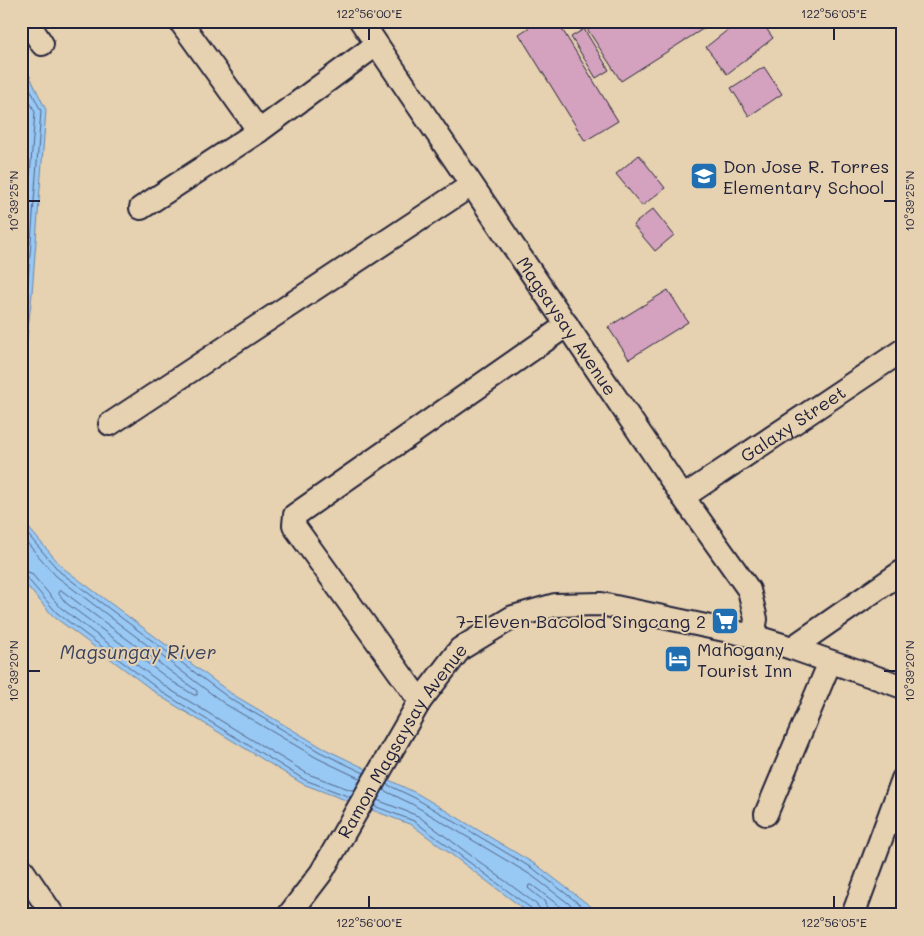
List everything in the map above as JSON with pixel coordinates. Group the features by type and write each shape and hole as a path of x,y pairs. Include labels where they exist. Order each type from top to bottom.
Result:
{"street":[{"path":"27,21 42,44"},
{"path":"180,21 259,131"},
{"name":"Magsaysay Avenue","path":"361,21 470,186 749,590 756,619 753,636"},
{"path":"141,208 259,131 376,45"},
{"path":"110,424 470,186"},
{"path":"420,701 297,530 294,525 295,515 567,325"},
{"name":"Galaxy Street","path":"683,497 903,350"},
{"path":"792,648 903,571"},
{"name":"Ramon Magsaysay Avenue","path":"289,915 320,873 420,701 460,649 513,618 554,605 601,604 753,636 903,687"},
{"path":"766,814 830,662"},
{"path":"853,915 903,779"},
{"path":"21,868 53,915"}],"water":[{"path":"21,58 46,110 32,293 21,391"},
{"name":"Magsungay River","path":"21,458 27,526 63,568 232,694 323,748 418,794 538,866 602,915 532,915 412,825 303,784 163,698 53,616 21,579"}],"building":[{"path":"539,21 557,21 618,121 585,141 519,34"},
{"path":"582,21 707,21 709,25 621,81"},
{"path":"739,21 761,21 773,38 727,74 706,47"},
{"path":"584,29 609,70 596,78 571,37"},
{"path":"764,67 782,94 749,116 731,88"},
{"path":"639,155 665,188 642,206 616,174"},
{"path":"653,209 674,235 655,251 633,225"},
{"path":"668,290 688,322 629,359 608,327"}],"place":[{"name":"Don Jose R. Torres Elementary School","path":"704,176"},
{"name":"7-Eleven Bacolod Singcang 2","path":"725,621"},
{"name":"Mahogany Tourist Inn","path":"678,659"}]}
